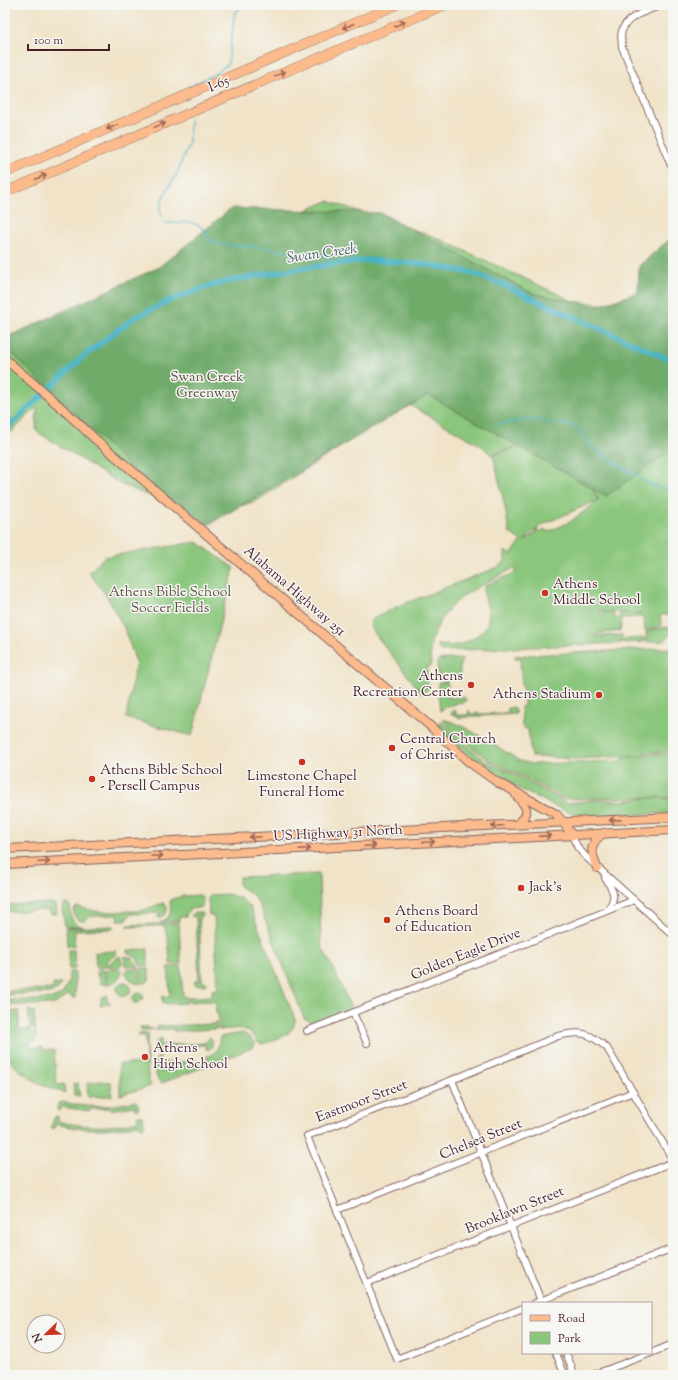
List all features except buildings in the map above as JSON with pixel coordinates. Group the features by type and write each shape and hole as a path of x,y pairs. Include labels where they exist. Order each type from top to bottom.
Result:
{"highway":[{"path":"5,173 396,5"},
{"name":"I-65","path":"5,192 445,5"}],"main road":[{"name":"Alabama Highway 251","path":"5,359 94,438 418,716 469,762 497,782 556,814 571,834"},
{"path":"512,790 525,805 527,812 525,817 517,824"},
{"name":"US Highway 31 North","path":"5,849 673,817"},
{"name":"US Highway 31 North","path":"5,864 673,830"},
{"path":"600,870 592,857 592,846 596,838 605,833"}],"street":[{"path":"662,5 628,20 621,32 622,47 670,164 673,167"},
{"path":"571,834 578,848 673,936"},
{"path":"600,870 613,890 614,897 612,904 605,912"},
{"name":"Golden Eagle Drive","path":"307,1031 634,900"},
{"path":"353,1013 367,1043"},
{"name":"Eastmoor Street","path":"522,1308 397,1359 307,1136 452,1080 558,1036 572,1032 583,1033 596,1039 607,1048 673,1161"},
{"path":"452,1080 540,1302 673,1248"},
{"name":"Chelsea Street","path":"337,1210 633,1092"},
{"name":"Brooklawn Street","path":"367,1283 673,1161"},
{"path":"652,1353 673,1344"},
{"path":"556,1354 563,1371 567,1375"},
{"path":"566,1354 573,1375"},
{"path":"593,1375 648,1354"}],"green space":[{"name":"Swan Creek Greenway","path":"328,201 433,236 573,301 673,312 673,615 660,615 661,626 645,631 644,617 622,618 620,631 595,634 595,636 622,635 622,643 441,651 438,648 438,645 465,643 482,631 488,620 488,608 483,591 485,586 516,572 515,567 470,592 451,607 443,617 435,632 430,648 431,666 427,667 428,689 422,694 372,630 370,627 371,620 396,607 498,567 505,562 505,551 511,555 521,541 509,532 493,455 525,443 491,455 482,446 408,404 256,501 204,518 120,484 36,431 37,407 5,438 5,338","holes":["582,476 590,484 599,500 570,522 547,532 545,529 539,532 537,529 544,524 598,500 593,490","537,529 535,534 524,541","600,611 613,612 603,612 603,616 600,615","614,612 638,614 620,613 619,618 614,618"]},
{"name":"Swan Creek Greenway","path":"232,208 381,213 532,293 596,307 638,292 639,266 673,236 673,449 606,496 428,395 208,525 151,487 5,347 5,338 159,267"},
{"name":"Athens Bible School Soccer Fields","path":"197,542 234,568 192,736 126,718 136,662 124,628 106,595 89,573 104,557"},
{"path":"672,627 673,630 665,641 646,642 646,632"},
{"path":"644,638 644,642 624,643 624,639"},
{"name":"Athens Stadium","path":"673,648 673,751 643,753 643,755 673,753 673,797 564,799 520,775 489,761 452,730 443,720 458,724 520,761 532,764 621,761 625,757 643,756 569,759 531,757 528,729 522,726 521,707 524,706 520,664 521,658 515,658 515,656 526,655 526,657 528,655"},
{"path":"443,659 444,661 444,659 463,659 460,664 460,673 456,677 438,679 437,662"},
{"path":"447,681 448,688 446,690 438,691 438,683"},
{"path":"438,692 446,692 448,694 448,698 464,697 466,700 465,702 448,706 440,711"},
{"path":"514,707 516,714 464,717 462,719 451,714 454,710 456,711 456,715 468,715 469,710 471,714 475,714 477,712 478,714 507,713 508,708"},
{"path":"441,721 486,762 516,775 567,803 595,800 620,801 649,798 673,799 673,813 587,816 572,814 525,792 490,772 440,731 439,723"},
{"path":"319,874 321,945 351,1008 313,1023 304,1018 260,907 253,895 239,886 239,877"},
{"path":"228,894 240,898 250,907 295,1019 292,1029 288,1033 263,1044 258,1043 246,1030 219,1030 218,1013 216,1013 216,1005 214,1001 189,1002 189,997 212,996 212,990 218,989 214,916 209,915 208,898 211,895"},
{"path":"200,895 203,899 202,907 189,910 186,917 179,917 179,921 160,922 170,915 170,902 172,899 183,896"},
{"path":"51,903 56,905 57,914 50,914 49,910 5,912 5,905"},
{"path":"163,903 167,906 167,910 163,916 159,918 157,917 160,914 159,913 131,914 126,920 117,920 119,916 117,915 90,916 83,921 77,919 74,914 74,909 77,907 100,912 134,911 143,910"},
{"path":"64,904 68,904 70,906 73,921 82,926 65,927 62,908"},
{"path":"194,913 201,913 204,915 199,917 202,981 207,982 205,985 196,985 194,982 199,981 196,917 191,916"},
{"path":"179,923 181,964 170,964 168,940 164,926 128,927 128,925"},
{"path":"113,926 113,929 75,930 74,946 67,946 66,928"},
{"path":"148,949 148,965 141,966 136,957 128,953 128,950"},
{"path":"68,950 74,950 75,969 69,969"},
{"path":"116,951 117,954 109,959 105,967 96,968 95,952"},
{"path":"120,956 122,964 119,967 107,967 111,962"},
{"path":"125,956 132,958 139,966 127,966 124,964"},
{"path":"181,966 183,997 187,997 187,1003 163,1004 162,997 170,996 168,967"},
{"path":"140,968 140,984 131,980 125,971 127,969"},
{"path":"142,968 149,968 149,980 144,984 142,982"},
{"path":"119,969 122,971 119,978 113,983 108,984 106,970"},
{"path":"97,970 104,970 107,985 101,984 99,976 97,976"},
{"path":"69,972 75,972 75,998 72,998 69,994 55,1004 5,1006 5,1000 55,998 59,996 64,991 67,984 69,984"},
{"path":"121,982 127,982 131,986 131,992 127,996 121,996 117,992 117,986"},
{"path":"53,984 61,984 58,989 52,993 5,995 5,991 53,989"},
{"path":"141,992 144,998 137,1003 134,1003 132,998"},
{"path":"107,995 107,1000 111,1004 100,1005 102,997"},
{"path":"28,1010 34,1012 36,1038 35,1041 30,1042 31,1048 43,1047 43,1050 54,1050 56,1081 58,1085 64,1084 65,1093 39,1083 24,1074 5,1055 5,1012 19,1011 19,1030 30,1029 30,1033 35,1033 34,1028 30,1028"},
{"path":"216,1022 217,1029 174,1031 174,1029 141,1030 140,1027 157,1029 157,1026 216,1024"},
{"path":"149,1033 146,1045 148,1076 151,1086 120,1095 119,1064 146,1063 145,1037 144,1035 139,1036 139,1034"},
{"path":"242,1033 252,1040 254,1044 252,1048 165,1082 161,1083 157,1078 155,1067 157,1058 160,1058 160,1063 207,1061 207,1056 216,1051 220,1037"},
{"path":"210,1037 212,1039 212,1047 208,1050 206,1049 206,1045 160,1047 159,1052 156,1052 154,1049 156,1042 161,1039 162,1040 160,1043 162,1045 205,1043"},
{"path":"100,1081 111,1082 112,1096 88,1097 87,1083"},
{"path":"78,1083 80,1096 74,1095 73,1084"},
{"path":"134,1101 137,1102 139,1108 138,1110 136,1110 134,1106 110,1110 109,1108 91,1109 90,1111 61,1107 60,1111 57,1109 58,1103 60,1102 84,1106 98,1106"},
{"path":"56,1116 58,1116 58,1121 78,1125 108,1126 138,1121 137,1116 142,1116 145,1125 142,1128 139,1124 108,1129 87,1129 56,1124 54,1129 51,1127"}],"waterway":[{"path":"189,90 191,86 216,73 228,64 235,13 243,5"},
{"path":"190,119 189,143 177,173 163,197 160,211 165,223 185,222 199,225 211,241 220,244 323,256 338,264"},
{"name":"Swan Creek","path":"5,430 85,355 134,318 171,300 200,289 229,281 301,268 368,260 423,264 469,272 502,284 673,361"},
{"path":"497,424 528,420 568,424 577,428 593,448 649,484 665,489 673,489"}],"place":[{"name":"Athens Middle School","path":"545,593"},
{"name":"Athens Recreation Center","path":"471,685"},
{"name":"Athens Stadium","path":"599,695"},
{"name":"Central Church of Christ","path":"392,748"},
{"name":"Limestone Chapel Funeral Home","path":"302,762"},
{"name":"Athens Bible School - Persell Campus","path":"92,779"},
{"name":"Jack's","path":"521,888"},
{"name":"Athens Board of Education","path":"387,920"},
{"name":"Athens High School","path":"145,1057"}]}
